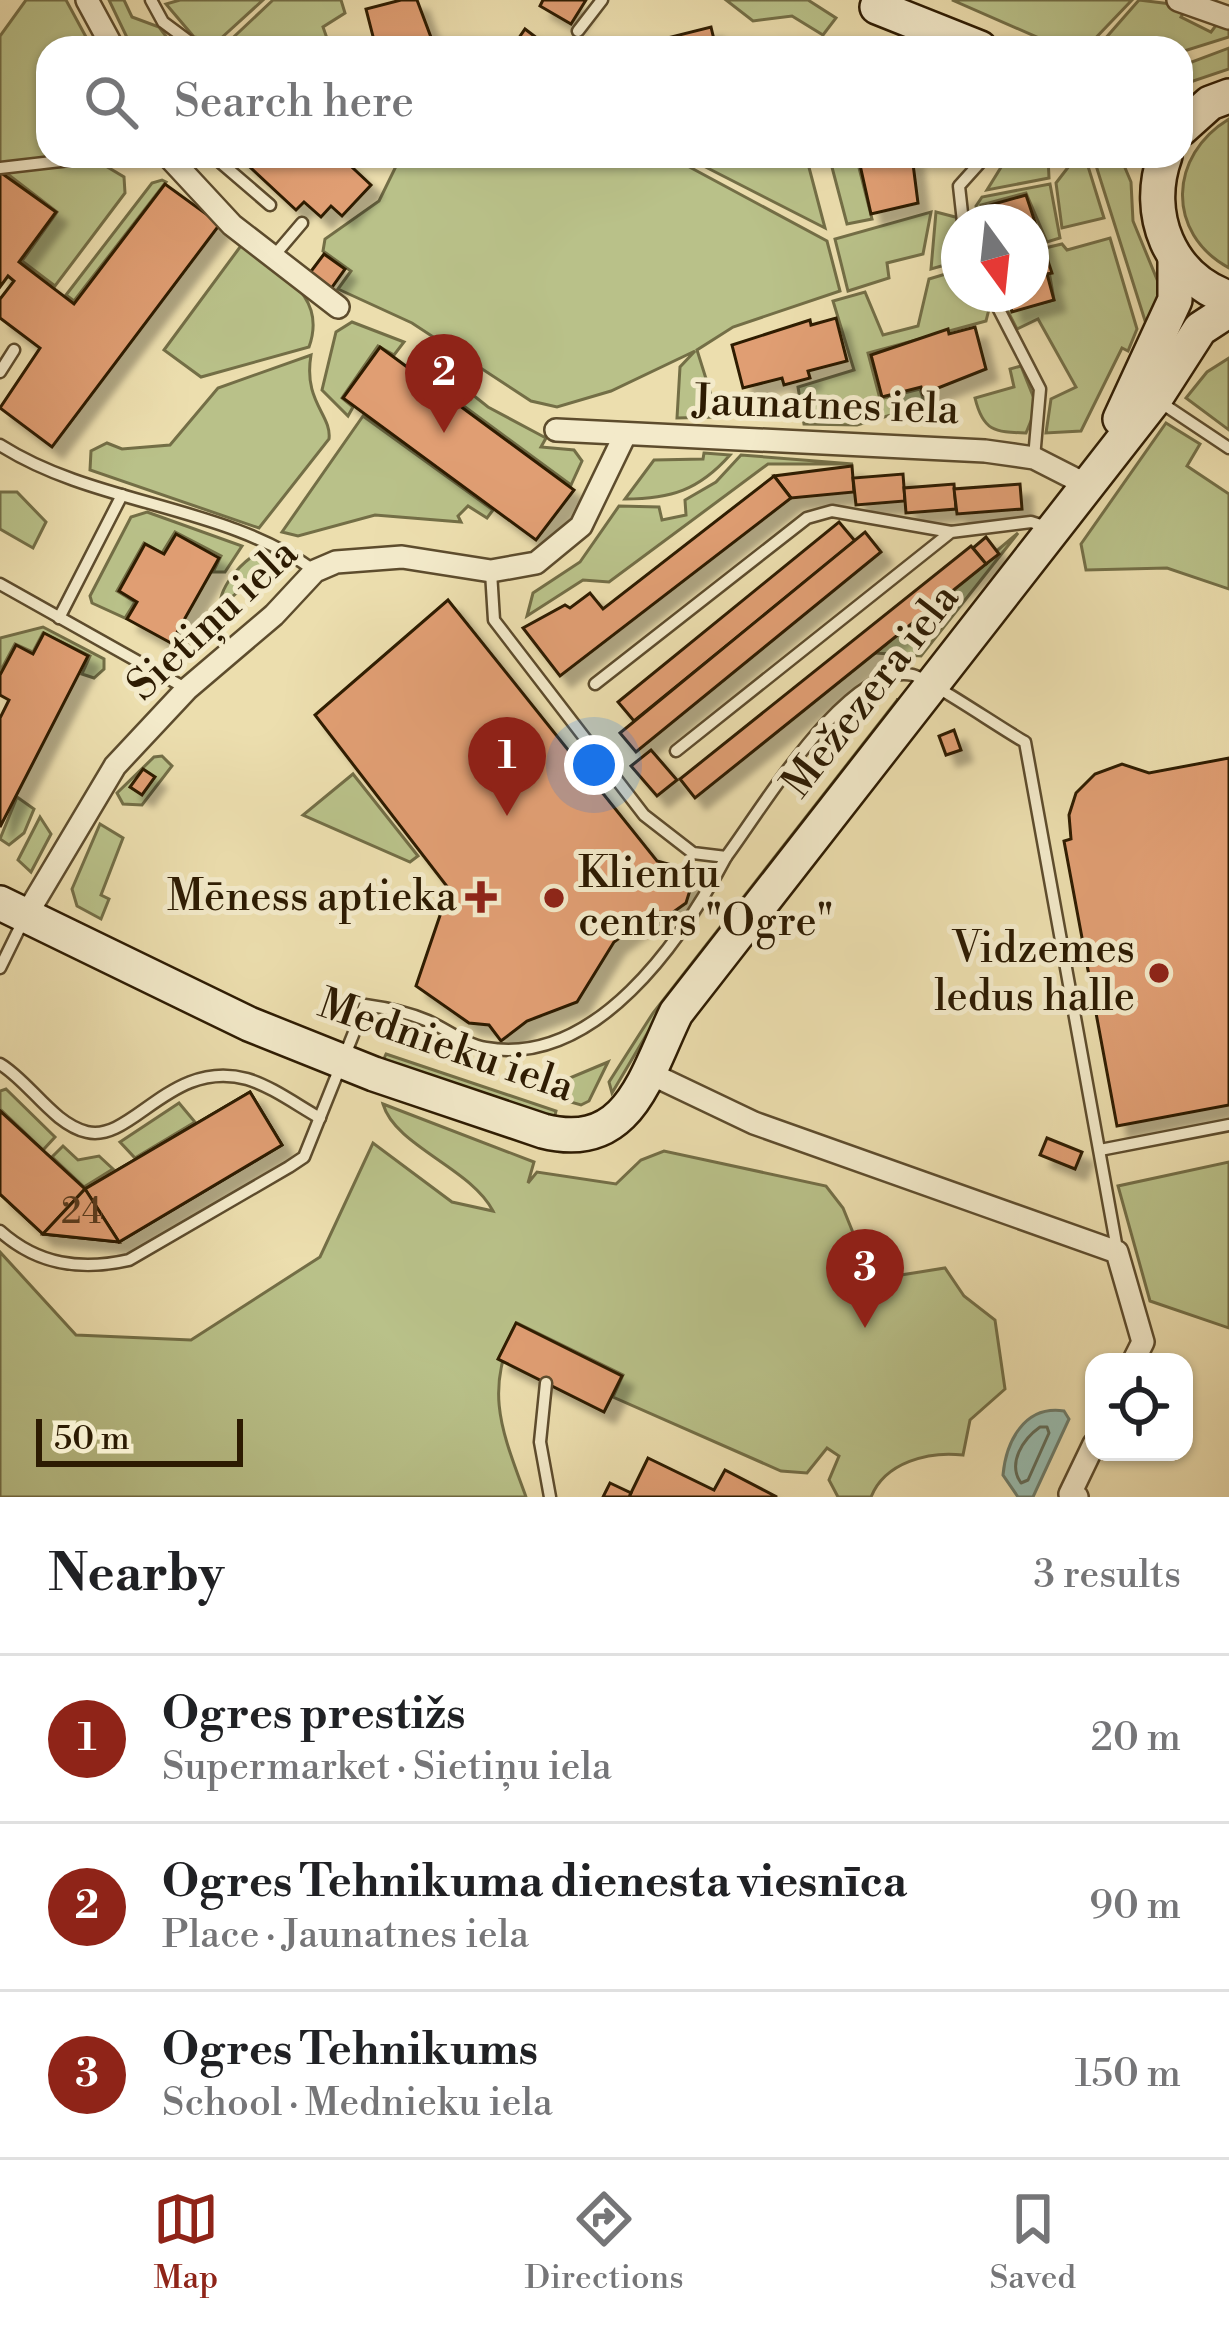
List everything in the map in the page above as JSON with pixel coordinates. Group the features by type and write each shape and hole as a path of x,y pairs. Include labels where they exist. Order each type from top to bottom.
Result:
{"street":[{"path":"87,0 106,36"},
{"path":"1178,0 1229,18"},
{"path":"870,4 922,36"},
{"path":"870,4 950,36"},
{"path":"1193,118 1229,96"},
{"path":"179,168 232,225 338,307"},
{"path":"1153,168 1156,204 1175,259 1193,278 1229,298"},
{"name":"Mežezera iela","path":"1087,485 1159,342 1175,300 1175,259"},
{"name":"Mežezera iela","path":"647,1072 676,1013 1155,399 1200,329 1229,310"},
{"name":"Jaunatnes iela","path":"556,430 624,437 985,451 1034,458 1087,485"},
{"name":"Sietiņu iela","path":"13,910 115,766 187,689 274,615 315,571 335,562 402,557 491,571 536,563 581,526 624,437"},
{"name":"Mednieku iela","path":"13,910 340,1061 574,1139 614,1125 647,1072"},
{"path":"647,1072 754,1124 1118,1252 1143,1342 1138,1353"},
{"path":"1076,1497 1070,1494 1086,1461"}],"lane":[{"path":"151,0 164,22 182,36"},
{"path":"578,31 602,0"},
{"path":"0,168 36,164"},
{"path":"227,168 270,205"},
{"path":"960,204 958,186 975,168"},
{"path":"273,257 302,224"},
{"path":"1000,312 1040,389 1034,458"},
{"path":"0,372 14,350"},
{"path":"1155,399 1229,448"},
{"path":"0,445 122,495 284,548 315,571"},
{"path":"59,618 122,495"},
{"path":"595,684 807,518 832,511 951,532 1031,522 1054,529"},
{"path":"676,752 951,532"},
{"path":"491,571 494,620 644,815 693,853 726,857"},
{"path":"0,584 187,689"},
{"path":"0,1232 52,1262 106,1265 129,1260 304,1156 365,1005 424,1019 483,1048 531,1046 583,1028 615,1005 663,952 705,896 726,857 844,700 882,677 913,675 1025,742 1118,1252"},
{"path":"0,968 13,910"},
{"path":"0,1064 67,1121 94,1133 109,1130 172,1088 212,1076 249,1079 320,1118"},
{"path":"1100,1150 1229,1125"},
{"path":"546,1383 540,1442 550,1497"}],"green space":[{"path":"26,0 66,0 86,36 36,36 36,160 0,164 0,36"},
{"path":"109,0 124,0 132,17 159,27 166,36 126,36"},
{"path":"263,0 223,36 193,36 166,4"},
{"path":"273,0 341,0 345,13 323,27 326,36 235,36"},
{"path":"726,0 808,0 836,18 823,35 792,16 753,21"},
{"path":"952,0 1132,0 1098,36 1034,36"},
{"path":"1139,0 1187,6 1181,17 1211,32 1220,20 1229,24 1229,37 1193,48 1193,36 1108,36"},
{"path":"1229,48 1229,69 1193,81 1193,62"},
{"path":"1229,119 1229,268 1208,253 1185,215 1186,173 1209,134"},
{"path":"109,168 124,177 125,193 55,286 22,261 57,212 1,169"},
{"path":"395,168 691,168 827,241 840,291 733,327 697,350 718,417 677,418 680,367 695,351 611,391 557,407 531,401 412,323 338,289 351,271 323,251 325,239 379,201"},
{"path":"708,168 809,168 825,228"},
{"path":"832,168 859,168 872,219 847,224"},
{"path":"1001,168 1049,168 1049,178 987,190"},
{"path":"1068,168 1089,168 1104,218 1062,228 1056,183"},
{"path":"1097,168 1125,168 1131,182 1133,221 1163,294 1147,327"},
{"path":"166,182 74,301 66,295 152,183"},
{"path":"1050,184 1060,238 1049,241 1049,204 1031,204 1026,193 977,204 982,197"},
{"path":"931,212 923,254 887,263 889,278 848,291 835,239"},
{"path":"936,212 941,213 941,266 931,269"},
{"path":"1110,238 1137,329 1128,351 1122,348 1081,431 1046,433 1051,399 1076,387 1038,319 1017,329 1008,312 1049,312 1049,301 1054,300 1049,247 1062,244 1067,250"},
{"path":"243,243 306,299 313,329 309,347 201,377 164,350"},
{"path":"941,275 941,312 988,312 986,321 868,353 880,399 920,389 925,405 857,425 804,424 798,387 854,370 833,301 865,292 883,335 918,326 929,279"},
{"path":"352,322 404,342 394,355 378,346 342,398 353,407 348,416 322,390 336,332"},
{"path":"311,355 311,385 329,439 259,528 90,470 91,451 107,443 122,449 170,445 218,388"},
{"path":"1229,358 1229,430 1186,398 1207,372"},
{"path":"429,360 488,407 546,438 541,447 574,450 582,461 571,485 419,373"},
{"path":"1021,366 1037,406 1026,433 992,428 975,398 1014,387 1010,369"},
{"path":"363,416 493,510 487,518 468,506 458,516 461,522 375,515 298,536 282,532"},
{"path":"1166,423 1200,444 1187,466 1229,494 1229,589 1167,568 1086,570 1081,544"},
{"path":"704,453 730,455 707,477 683,490 625,499 654,460 703,459"},
{"path":"741,455 853,464 768,464 609,582 583,580 527,616 533,593 580,562 619,506 659,507 662,520 686,515 685,500 716,482"},
{"path":"0,492 17,492 46,522 33,548 0,529"},
{"path":"147,512 242,546 225,572 213,572 221,556 175,532 162,553 144,543 117,591 135,602 125,618 92,603 90,596 131,517"},
{"path":"1018,533 921,656 875,653"},
{"path":"266,550 281,556 220,607 235,573"},
{"path":"43,627 104,659 104,669 94,678 82,674 90,656 43,633 33,652 15,644 0,672 0,638"},
{"path":"898,699 667,1000 612,1093 609,1082 653,1013"},
{"path":"162,756 172,766 142,805 123,804 117,793 154,757"},
{"path":"353,774 418,856 410,862 303,815"},
{"path":"17,797 34,809 24,833 9,845 0,839"},
{"path":"40,817 51,834 31,872 18,860"},
{"path":"100,824 123,838 101,895 109,899 101,919 77,906 72,889"},
{"path":"386,1054 556,1111 554,1119 383,1061"},
{"path":"608,1062 589,1101 581,1105 525,1089 558,1083"},
{"path":"6,1089 55,1137 43,1150 0,1109 0,1091"},
{"path":"179,1103 195,1122 135,1158 120,1142"},
{"path":"383,1104 534,1162 528,1183 537,1172 616,1184 641,1160 664,1151 826,1186 843,1208 873,1282 882,1287 901,1275 945,1268 964,1296 995,1320 1005,1389 970,1420 963,1455 910,1461 886,1475 871,1497 838,1497 829,1480 839,1456 827,1448 807,1473 781,1471 613,1397 623,1375 517,1323 501,1369 500,1410 526,1497 0,1497 0,1252 76,1335 191,1340 320,1257 373,1143 452,1202 493,1211 468,1182 402,1132"},
{"path":"63,1146 78,1160 99,1156 113,1169 84,1187 52,1157"},
{"path":"1229,1162 1229,1328 1150,1301 1118,1186"}],"water":[{"path":"1064,1411 1069,1419 1033,1497 1018,1497 1003,1475 1013,1439 1038,1414"}],"building":[{"path":"417,0 430,36 373,36 366,9"},
{"path":"543,0 586,0 571,24 540,6"},
{"path":"711,27 713,36 675,36"},
{"path":"251,168 353,168 371,185 342,216 331,206 321,217 304,202 296,210"},
{"path":"861,168 914,168 918,203 871,214"},
{"path":"0,172 56,212 19,262 74,304 165,184 220,224 52,447 0,408 40,348 0,318 0,299 14,281 8,276 0,287"},
{"path":"1026,195 1029,204 994,204"},
{"path":"324,254 345,269 330,290 309,274"},
{"path":"836,318 847,361 808,371 810,378 784,385 782,378 743,388 732,345 810,320 811,325"},
{"path":"975,327 986,369 923,394 921,387 882,397 871,355 948,329 949,334"},
{"path":"380,347 574,490 536,540 343,398"},
{"path":"852,466 854,492 791,498 774,476"},
{"path":"903,474 905,501 856,505 853,478"},
{"path":"774,476 791,498 560,676 523,628 565,605 570,608 590,593 603,609"},
{"path":"954,484 956,509 906,513 904,488"},
{"path":"1020,484 1022,509 957,514 954,489"},
{"path":"839,522 855,541 634,721 618,702"},
{"path":"865,532 881,552 636,752 620,733"},
{"path":"176,534 219,558 171,643 127,619 137,602 119,591 145,544 164,554"},
{"path":"986,537 999,554 986,564 973,548"},
{"path":"971,546 986,564 695,798 680,779"},
{"path":"448,600 657,861 683,868 691,887 686,903 672,913 655,912 614,942 577,1002 527,1021 501,1041 489,1025 469,1023 416,986 449,889 315,715"},
{"path":"44,633 88,656 0,827 0,718 9,700 0,695 0,675 16,645 33,654"},
{"path":"954,730 961,750 946,755 939,736"},
{"path":"651,750 677,780 657,796 631,766"},
{"name":"Vidzemes ledus halle","path":"1229,758 1229,1105 1117,1126 1064,841 1071,839 1069,815 1076,793 1095,774 1122,764 1149,773"},
{"path":"143,769 155,777 142,795 130,787"},
{"path":"250,1092 282,1145 119,1242 43,1234 0,1194 0,1111 85,1189"},
{"path":"250,1092 282,1145 119,1242 85,1189"},
{"path":"0,1111 85,1189 43,1234 0,1194"},
{"path":"1047,1138 1082,1152 1075,1169 1040,1155"},
{"path":"85,1189 119,1242 43,1234"},
{"path":"516,1323 622,1376 604,1412 498,1359"},
{"path":"648,1458 714,1490 725,1470 777,1497 629,1497"},
{"path":"610,1483 631,1493 629,1497 603,1497"}],"place":[{"name":"Ogres Tehnikuma dienesta viesnīca","path":"444,433"},
{"name":"Ogres prestižs","path":"507,816"},
{"name":"Mēness aptieka","path":"481,897"},
{"name":"Klientu centrs \"Ogre\"","path":"554,898"},
{"name":"Vidzemes ledus halle","path":"1159,973"},
{"name":"Ogres Tehnikums","path":"865,1328"}]}
